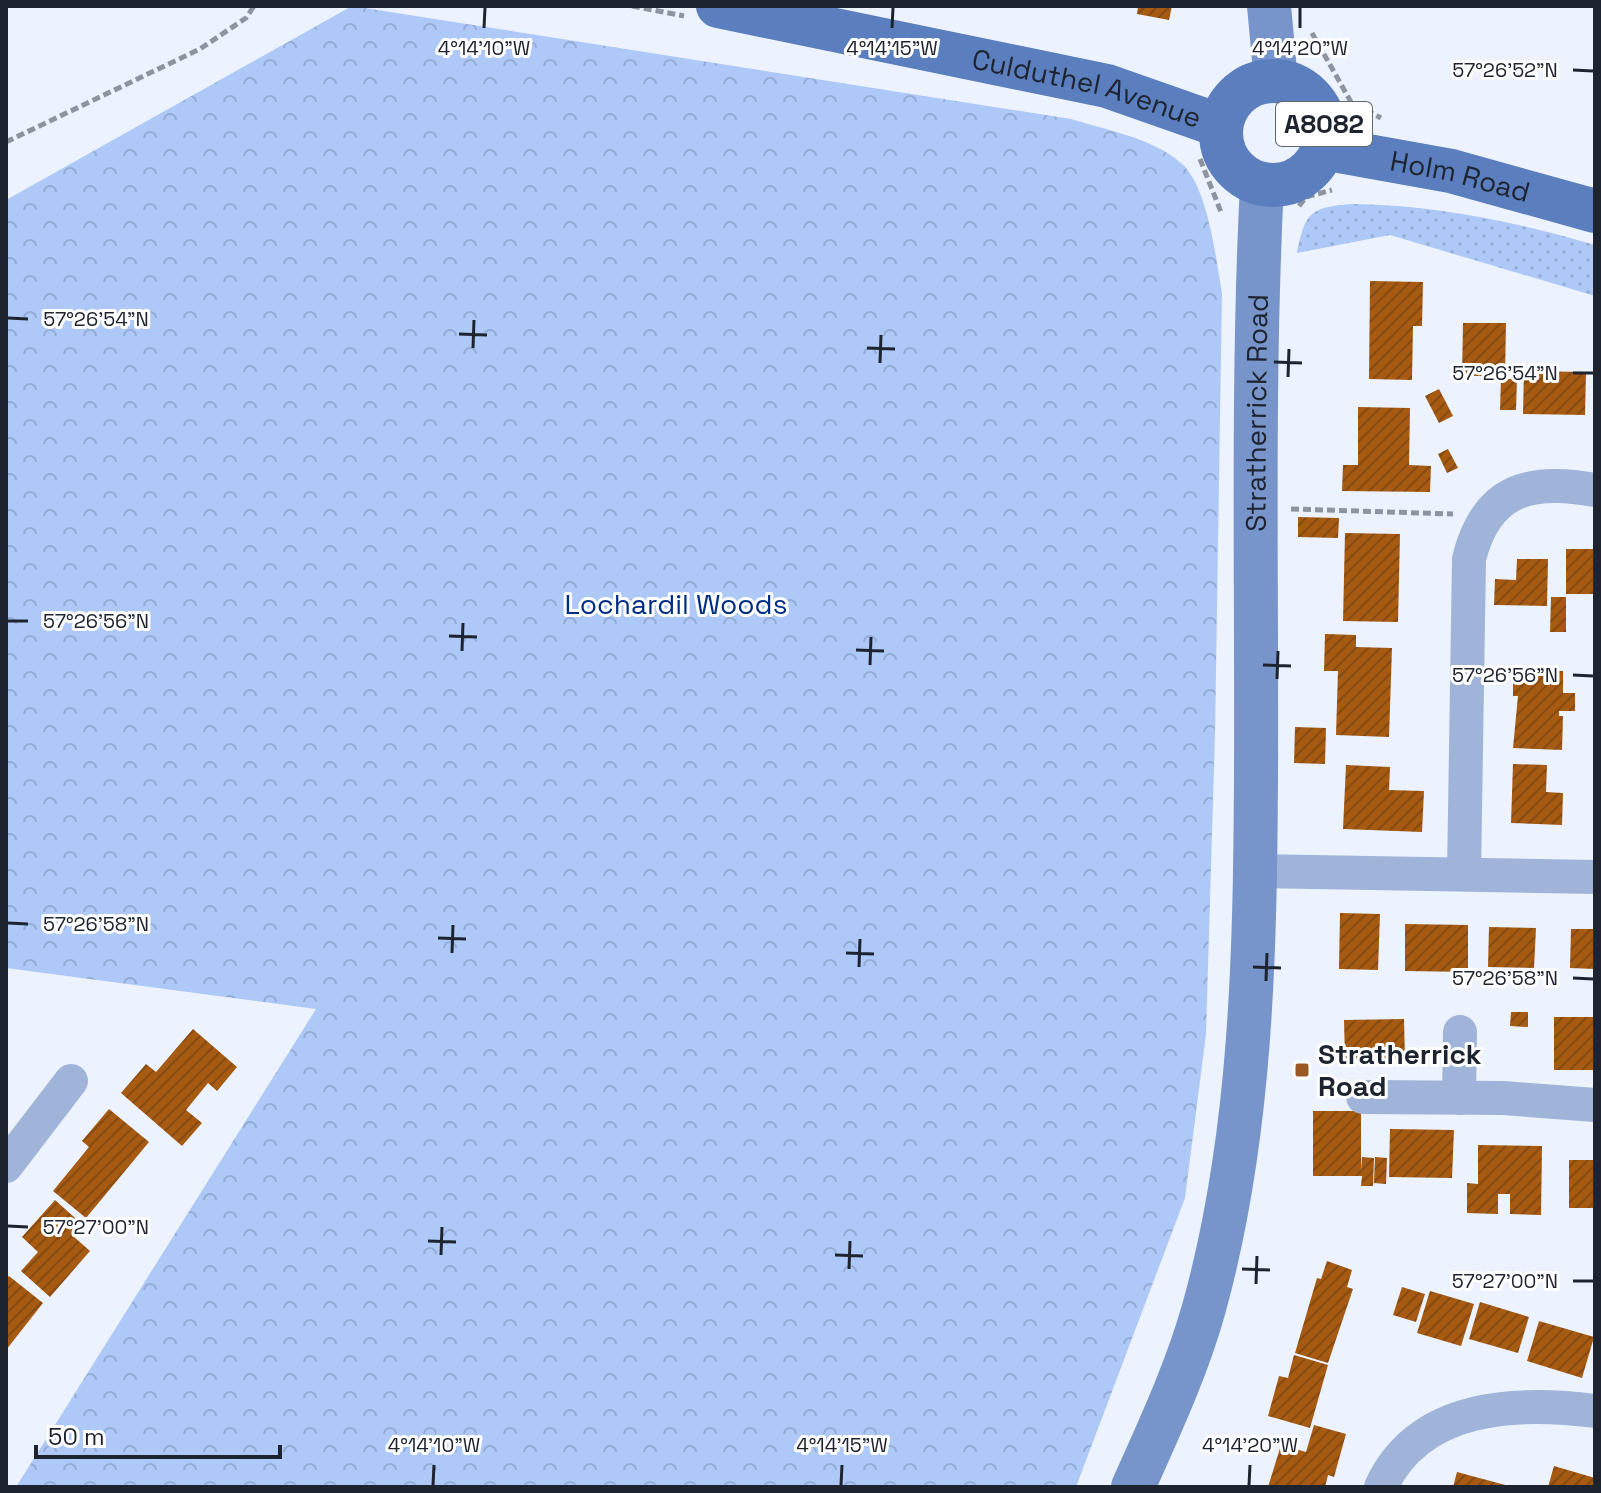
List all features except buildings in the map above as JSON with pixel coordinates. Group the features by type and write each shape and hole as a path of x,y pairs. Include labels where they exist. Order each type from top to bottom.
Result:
{"main road":[{"name":"Culduthel Avenue","path":"706,12 1107,86 1208,139"},
{"name":"A8082","path":"1276,81 1305,91 1323,117 1323,148 1306,173 1293,181 1262,184 1235,169 1221,141 1208,139 1226,110 1246,88 1276,81"},
{"name":"Holm Road","path":"1323,148 1451,171 1595,211"}],"street":[{"path":"1269,6 1276,81"},
{"name":"Stratherrick Road","path":"1133,1487 1204,1310 1239,1132 1251,1006 1256,871 1255,326 1262,184"},
{"path":"1464,874 1469,559 1475,536 1486,515 1504,498 1533,486 1569,485 1595,490"},
{"path":"1256,871 1595,877"},
{"path":"1459,1098 1460,1032"},
{"path":"6,1166 71,1081"},
{"path":"1363,1097 1595,1105"},
{"path":"1381,1487 1409,1446 1445,1422 1487,1409 1545,1404 1595,1411"}],"path":[{"path":"6,142 200,49 235,26 254,6"},
{"path":"632,6 706,12"},
{"path":"1310,30 1351,102 1389,122"},
{"path":"1208,139 1212,182 1224,224"},
{"path":"1294,217 1306,197 1341,190"},
{"path":"1257,508 1486,515"}],"green space":[{"name":"Lochardil Woods","path":"352,6 1071,119 1129,136 1170,154 1181,163 1198,188 1214,243 1222,293 1215,735 1206,1034 1185,1198 1076,1487 16,1487 316,1009 6,968 6,200"},
{"path":"1353,204 1476,216 1595,245 1595,296 1390,235 1297,253 1303,228 1313,214 1328,207"}],"place":[{"name":"Stratherrick Road","path":"1302,1070"}]}
